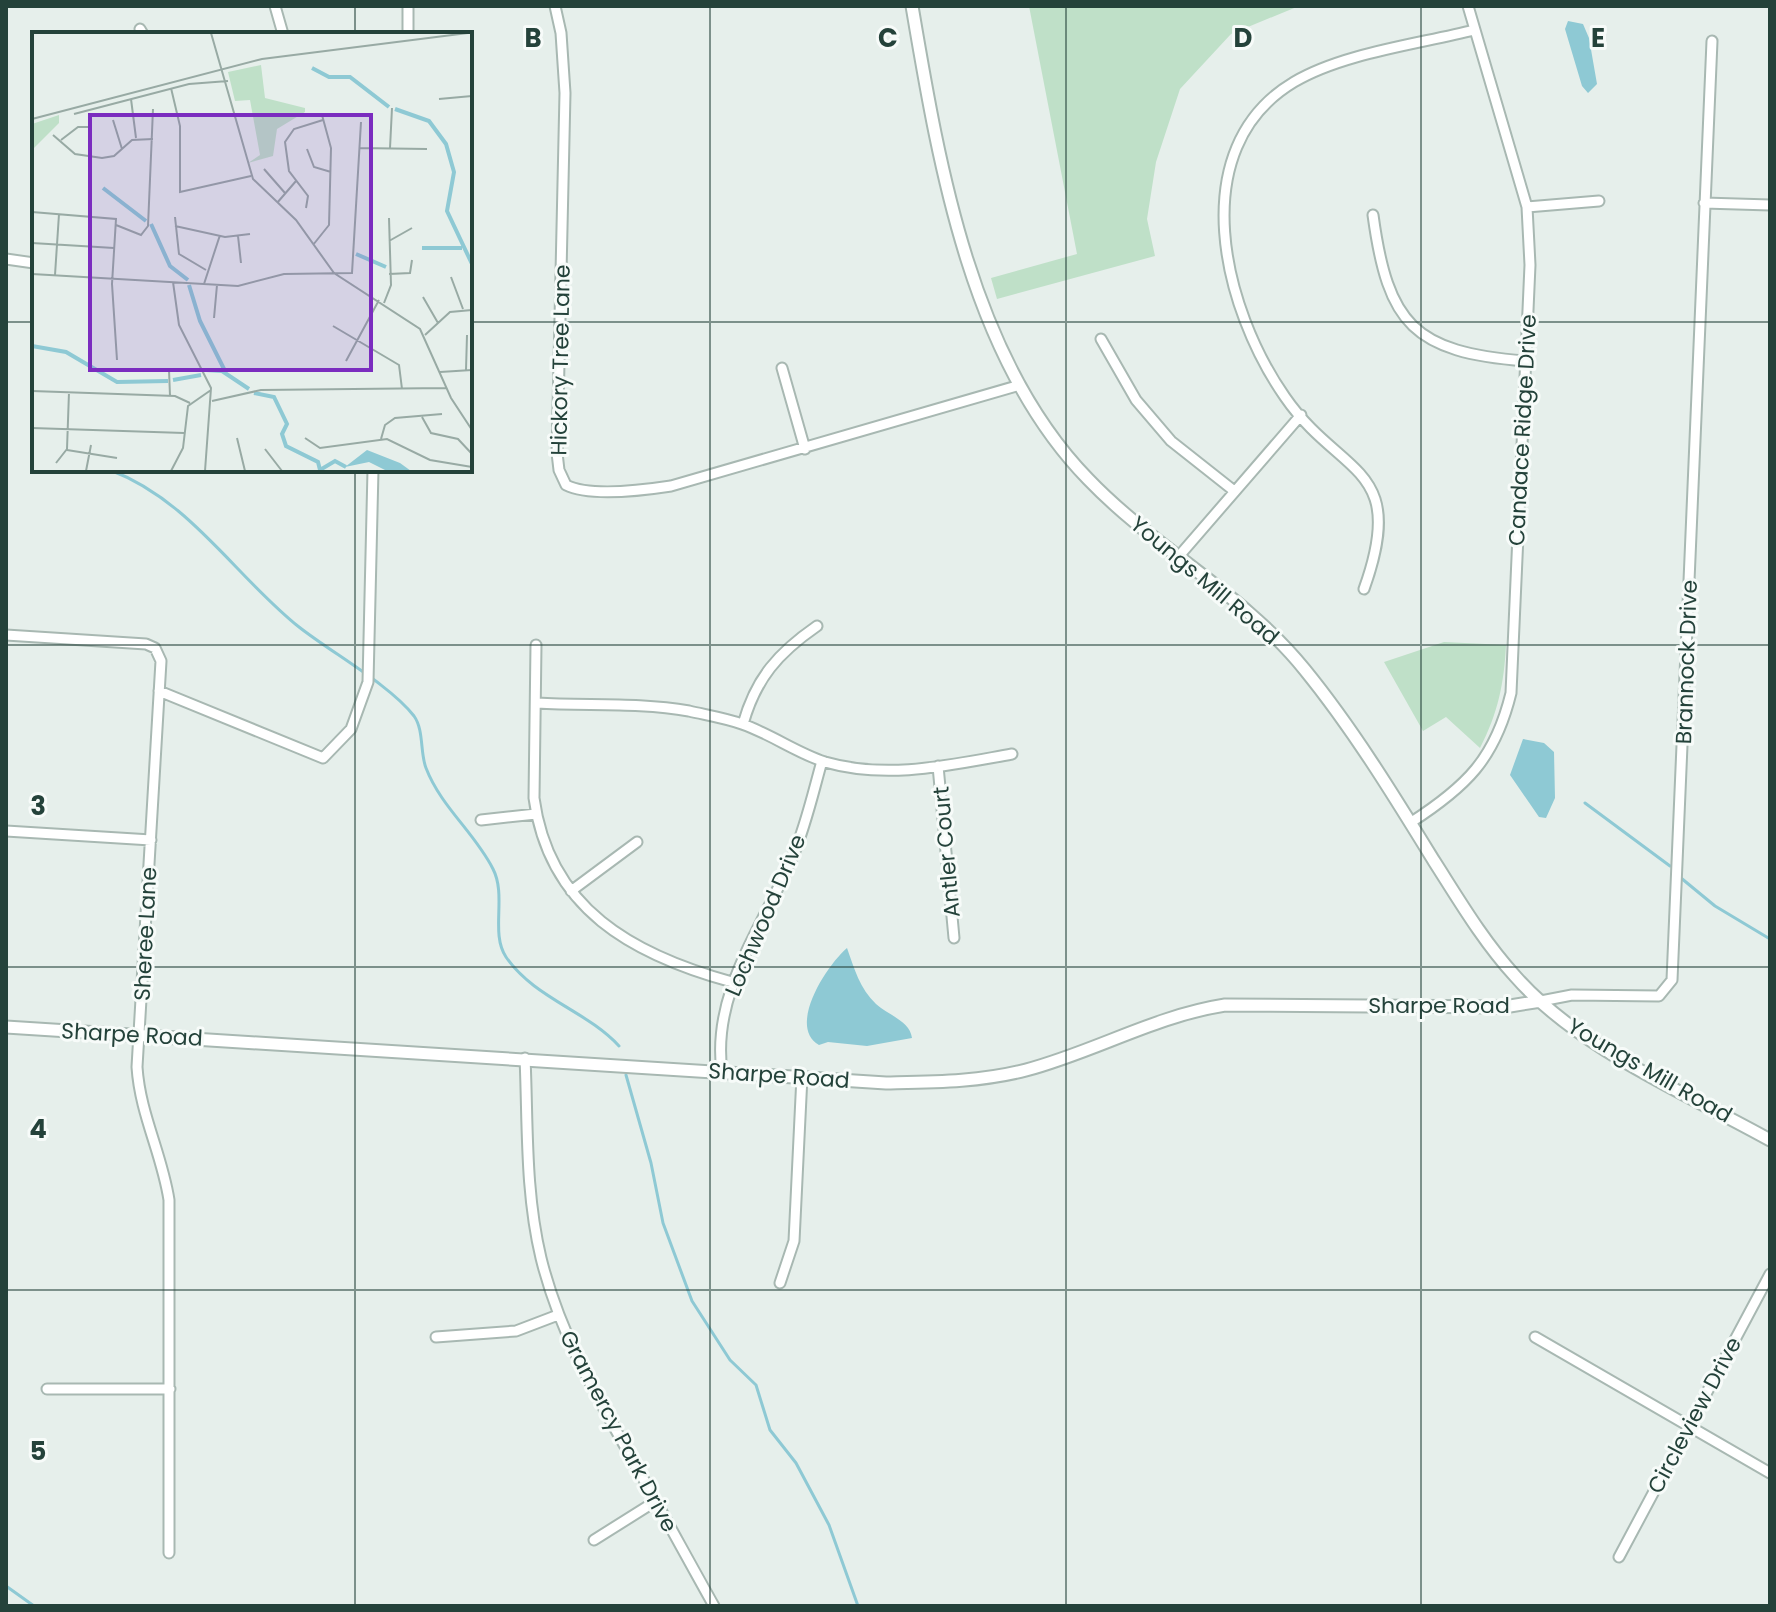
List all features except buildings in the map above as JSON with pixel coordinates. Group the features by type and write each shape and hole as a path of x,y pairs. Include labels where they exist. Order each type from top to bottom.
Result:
{"street":[{"path":"275,6 282,32"},
{"path":"408,6 408,32"},
{"name":"Hickory Tree Lane","path":"555,6 561,33 565,84 557,453 566,485 578,489 657,489 1020,385"},
{"name":"Youngs Mill Road","path":"912,6 947,195 977,285 1020,385 1052,436 1089,481 1261,623 1302,666 1335,708 1481,934 1516,977 1541,1001 1602,1046 1770,1140"},
{"name":"Candace Ridge Drive","path":"1410,823 1463,786 1480,766 1505,716 1511,693 1530,265 1527,207 1468,6"},
{"path":"1364,589 1376,553 1378,530 1377,508 1369,484 1357,467 1286,399 1256,350 1236,297 1224,213 1236,149 1258,113 1273,97 1314,72 1474,30"},
{"name":"Brannock Drive","path":"1541,1001 1572,995 1659,996 1672,980 1712,41"},
{"path":"1527,207 1599,201"},
{"path":"1704,203 1770,205"},
{"path":"1373,215 1386,286 1394,303 1417,329 1441,346 1468,356 1525,361"},
{"path":"6,259 32,263"},
{"path":"1101,339 1136,400 1171,441 1233,490"},
{"path":"782,368 805,449"},
{"path":"1179,556 1301,415"},
{"path":"159,691 323,758 351,729 368,682 373,472"},
{"path":"743,724 755,687 764,673 786,647 817,626"},
{"name":"Sheree Lane","path":"6,635 146,644 155,648 161,661 138,1089 164,1169 169,1200 169,1553"},
{"path":"536,645 533,774 536,814 551,857 587,911 628,943 702,974 732,982"},
{"path":"537,703 664,708 743,724 822,761 855,769 889,771 1012,754"},
{"name":"Lochwood Drive","path":"722,1071 721,1028 732,982 800,840 822,761"},
{"name":"Antler Court","path":"938,766 954,938"},
{"path":"481,820 536,814"},
{"path":"6,831 151,840"},
{"path":"571,891 637,842"},
{"name":"Sharpe Road","path":"6,1027 886,1083 998,1076 1066,1057 1180,1014 1225,1005 1504,1007 1541,1001"},
{"name":"Gramercy Park Drive","path":"525,1058 525,1129 530,1193 541,1258 558,1315 596,1398 714,1606"},
{"path":"780,1283 794,1241 802,1076"},
{"name":"Circleview Drive","path":"1619,1557 1686,1426 1770,1274"},
{"path":"436,1337 516,1331 558,1315"},
{"path":"1535,1337 1770,1473"},
{"path":"47,1389 170,1389"},
{"path":"594,1540 656,1501"}],"green space":[{"path":"1029,6 1299,6 1231,34 1180,89 1156,162 1147,219 1155,256 997,299 991,278 1077,254"},
{"path":"1444,642 1506,645 1499,698 1480,748 1446,717 1423,731 1384,662"}],"water":[{"path":"1568,21 1583,24 1589,38 1597,84 1588,93 1582,86 1565,29"},
{"path":"1523,739 1544,743 1554,752 1555,798 1546,818 1539,817 1510,775"},
{"path":"847,948 866,992 876,1004 907,1027 912,1038 867,1046 828,1042 819,1045 810,1036 808,1011 813,996 829,968"}],"waterway":[{"path":"114,472 138,483 188,519 299,627 404,704 417,722 424,762 432,782 493,869 499,891 499,937 506,957 531,983 592,1023 619,1046"},
{"path":"1585,803 1670,866"},
{"path":"1681,878 1715,906 1770,939"},
{"path":"626,1075 651,1163 663,1223 692,1301 730,1360 756,1385 770,1430 796,1463 829,1525 858,1606"},
{"path":"6,1586 34,1606"},
{"path":"755,1606 762,1606"}]}
